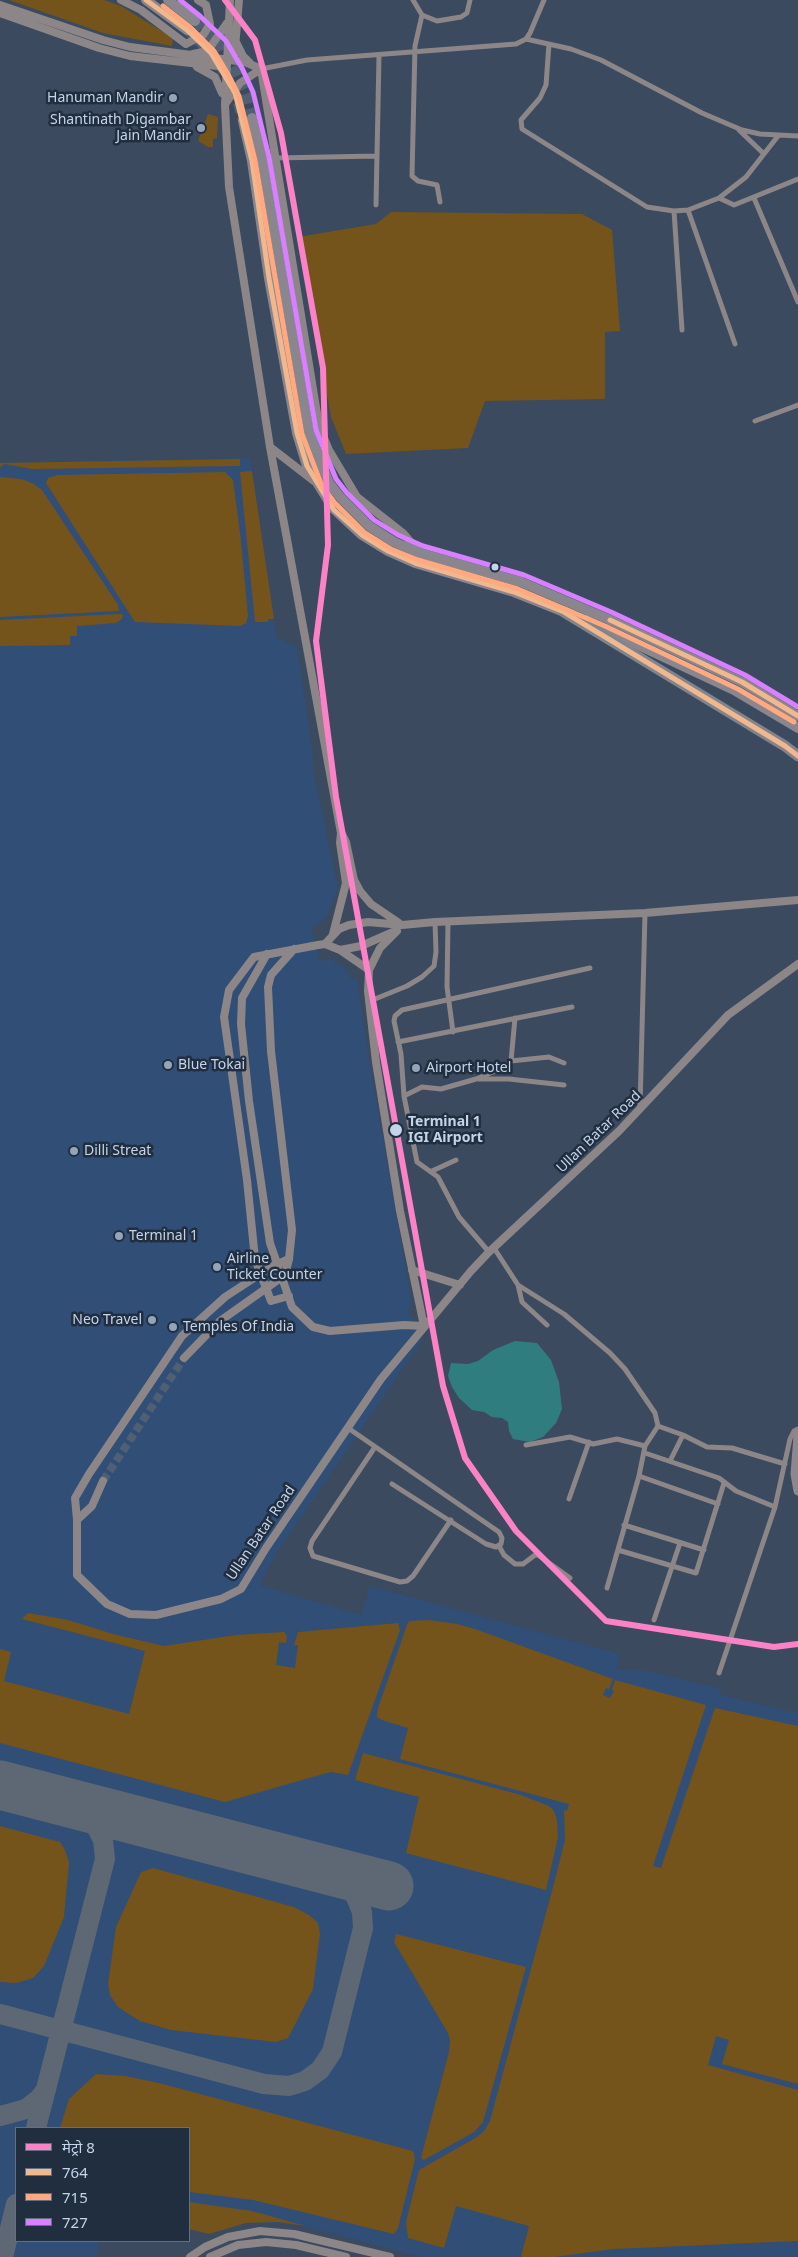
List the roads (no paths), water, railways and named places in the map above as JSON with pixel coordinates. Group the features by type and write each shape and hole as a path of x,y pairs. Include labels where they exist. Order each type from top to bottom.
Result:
{"highway":[{"path":"564,612 785,746 798,756"}],"main road":[{"path":"146,0 187,30"},
{"path":"168,0 195,21"},
{"path":"798,716 742,682 608,619 521,582 420,553 394,542 369,526 329,483 309,432 262,158 247,120 269,278 298,433 307,466 334,510 362,535 388,551 415,563 514,592 603,628 734,690 798,728"},
{"path":"798,1436 795,1474 798,1490"}],"street":[{"path":"121,0 141,10 186,44 203,35 210,24 206,5 198,0"},
{"path":"225,105 229,62 228,21 230,0"},
{"path":"229,62 236,42 239,0"},
{"path":"413,0 422,15 438,22 453,20 466,12 470,0"},
{"path":"526,39 544,0"},
{"path":"0,5 103,40 187,59 215,77 221,86 225,105 231,204 270,447 341,833 340,844 346,883 333,934"},
{"path":"0,13 99,48 130,56 250,63"},
{"path":"422,15 414,53 412,176 418,181 438,185 440,202"},
{"path":"187,59 211,46 219,38 228,21"},
{"path":"225,105 240,82 261,69 300,61 508,45 526,39 571,49 601,60 702,113 738,129 778,136 798,136"},
{"path":"236,42 243,56 250,63 261,69"},
{"path":"549,44 546,85 540,98 521,120 522,129 647,208 674,211 688,210 719,198 746,176 778,136"},
{"path":"376,205 378,56"},
{"path":"261,69 319,426 329,450 358,497 404,534 420,553"},
{"path":"738,129 764,154"},
{"path":"276,158 376,156"},
{"path":"719,198 734,205 798,179"},
{"path":"754,198 798,302"},
{"path":"688,210 735,344"},
{"path":"674,211 682,330"},
{"path":"755,421 798,405"},
{"path":"270,447 315,481"},
{"path":"341,833 346,842 354,880 360,891 371,904 400,928"},
{"path":"340,950 361,946 400,928 435,922 645,914 798,900"},
{"path":"640,1110 645,914"},
{"path":"370,1001 407,986 422,977 434,966 436,952 435,922"},
{"path":"448,922 448,1002 453,1032"},
{"path":"325,944 333,934 349,925 390,923 400,928"},
{"path":"267,954 242,998 241,1024 249,1101 270,1243 292,1307 298,1315 313,1327 330,1331 404,1325 424,1326 412,1270 376,1062 368,970 380,948 400,928"},
{"path":"289,1296 271,1301 255,1259 247,1180 224,1017 229,990 254,958 325,944 340,950 368,970"},
{"path":"184,1358 220,1321 285,1275 292,1230 271,1051 268,987 271,975 294,949"},
{"name":"Ullan Batar Road","path":"289,1259 271,1267 225,1297 182,1336 89,1474 75,1498 77,1575 107,1604 130,1614 156,1615 221,1600 241,1589 266,1548 381,1379 460,1285 492,1250 640,1110 728,1015 798,964"},
{"path":"590,968 396,1013 394,1021 404,1096 417,1162 438,1177 459,1217 492,1250 518,1285 564,1314 610,1353 625,1369 655,1412 658,1426 645,1446 639,1476 607,1588"},
{"path":"398,1042 572,1007"},
{"path":"511,1061 515,1018"},
{"path":"404,1096 422,1087 441,1089 476,1079 498,1070 511,1061 549,1057 558,1059 564,1064"},
{"path":"476,1079 509,1079 564,1085"},
{"path":"432,1171 456,1160"},
{"path":"412,1270 460,1285"},
{"path":"518,1285 522,1302 547,1325"},
{"path":"658,1426 683,1435 707,1447 732,1448 785,1464"},
{"path":"348,1428 426,1480 498,1532 502,1538 498,1546"},
{"path":"719,1673 775,1507 792,1433 798,1429"},
{"path":"670,1460 683,1435"},
{"path":"526,1445 565,1437 577,1438 597,1444 617,1439 645,1446"},
{"path":"569,1499 590,1442"},
{"path":"375,1447 312,1541 310,1548 313,1556 369,1574 404,1581 413,1576 451,1520"},
{"path":"645,1453 719,1478 736,1491 775,1507"},
{"path":"639,1476 718,1504"},
{"path":"77,1520 92,1506 102,1482"},
{"path":"618,1550 696,1573 724,1483"},
{"path":"392,1484 486,1544 492,1547 498,1546"},
{"path":"624,1526 704,1550"},
{"path":"654,1620 680,1543"},
{"path":"498,1546 515,1564 523,1564 538,1555 570,1578"},
{"path":"190,2257 205,2247 228,2237 260,2231 300,2235 390,2257"},
{"path":"210,2257 238,2245 266,2242 296,2245 346,2257"}],"tunnel":[{"path":"195,21 220,46 236,72 246,94 252,118"},
{"path":"187,30 211,53 226,75 235,93 243,121"},
{"path":"103,1481 184,1358"}],"metro line":[{"name":"8","path":"225,0 255,40 281,133 323,368 328,545 316,641 336,797 443,1386 465,1458 516,1531 606,1621 774,1647 798,1644"}],"place":[{"name":"Hanuman Mandir","path":"173,98"},
{"name":"Shantinath Digambar Jain Mandir","path":"201,128"},
{"name":"Blue Tokai","path":"168,1065"},
{"name":"Airport Hotel","path":"416,1068"},
{"name":"Terminal 1 IGI Airport","path":"396,1130"},
{"name":"Dilli Streat","path":"74,1151"},
{"name":"Terminal 1","path":"119,1236"},
{"name":"Airline Ticket Counter","path":"217,1267"},
{"name":"Neo Travel","path":"152,1320"},
{"name":"Temples Of India","path":"173,1327"}]}
